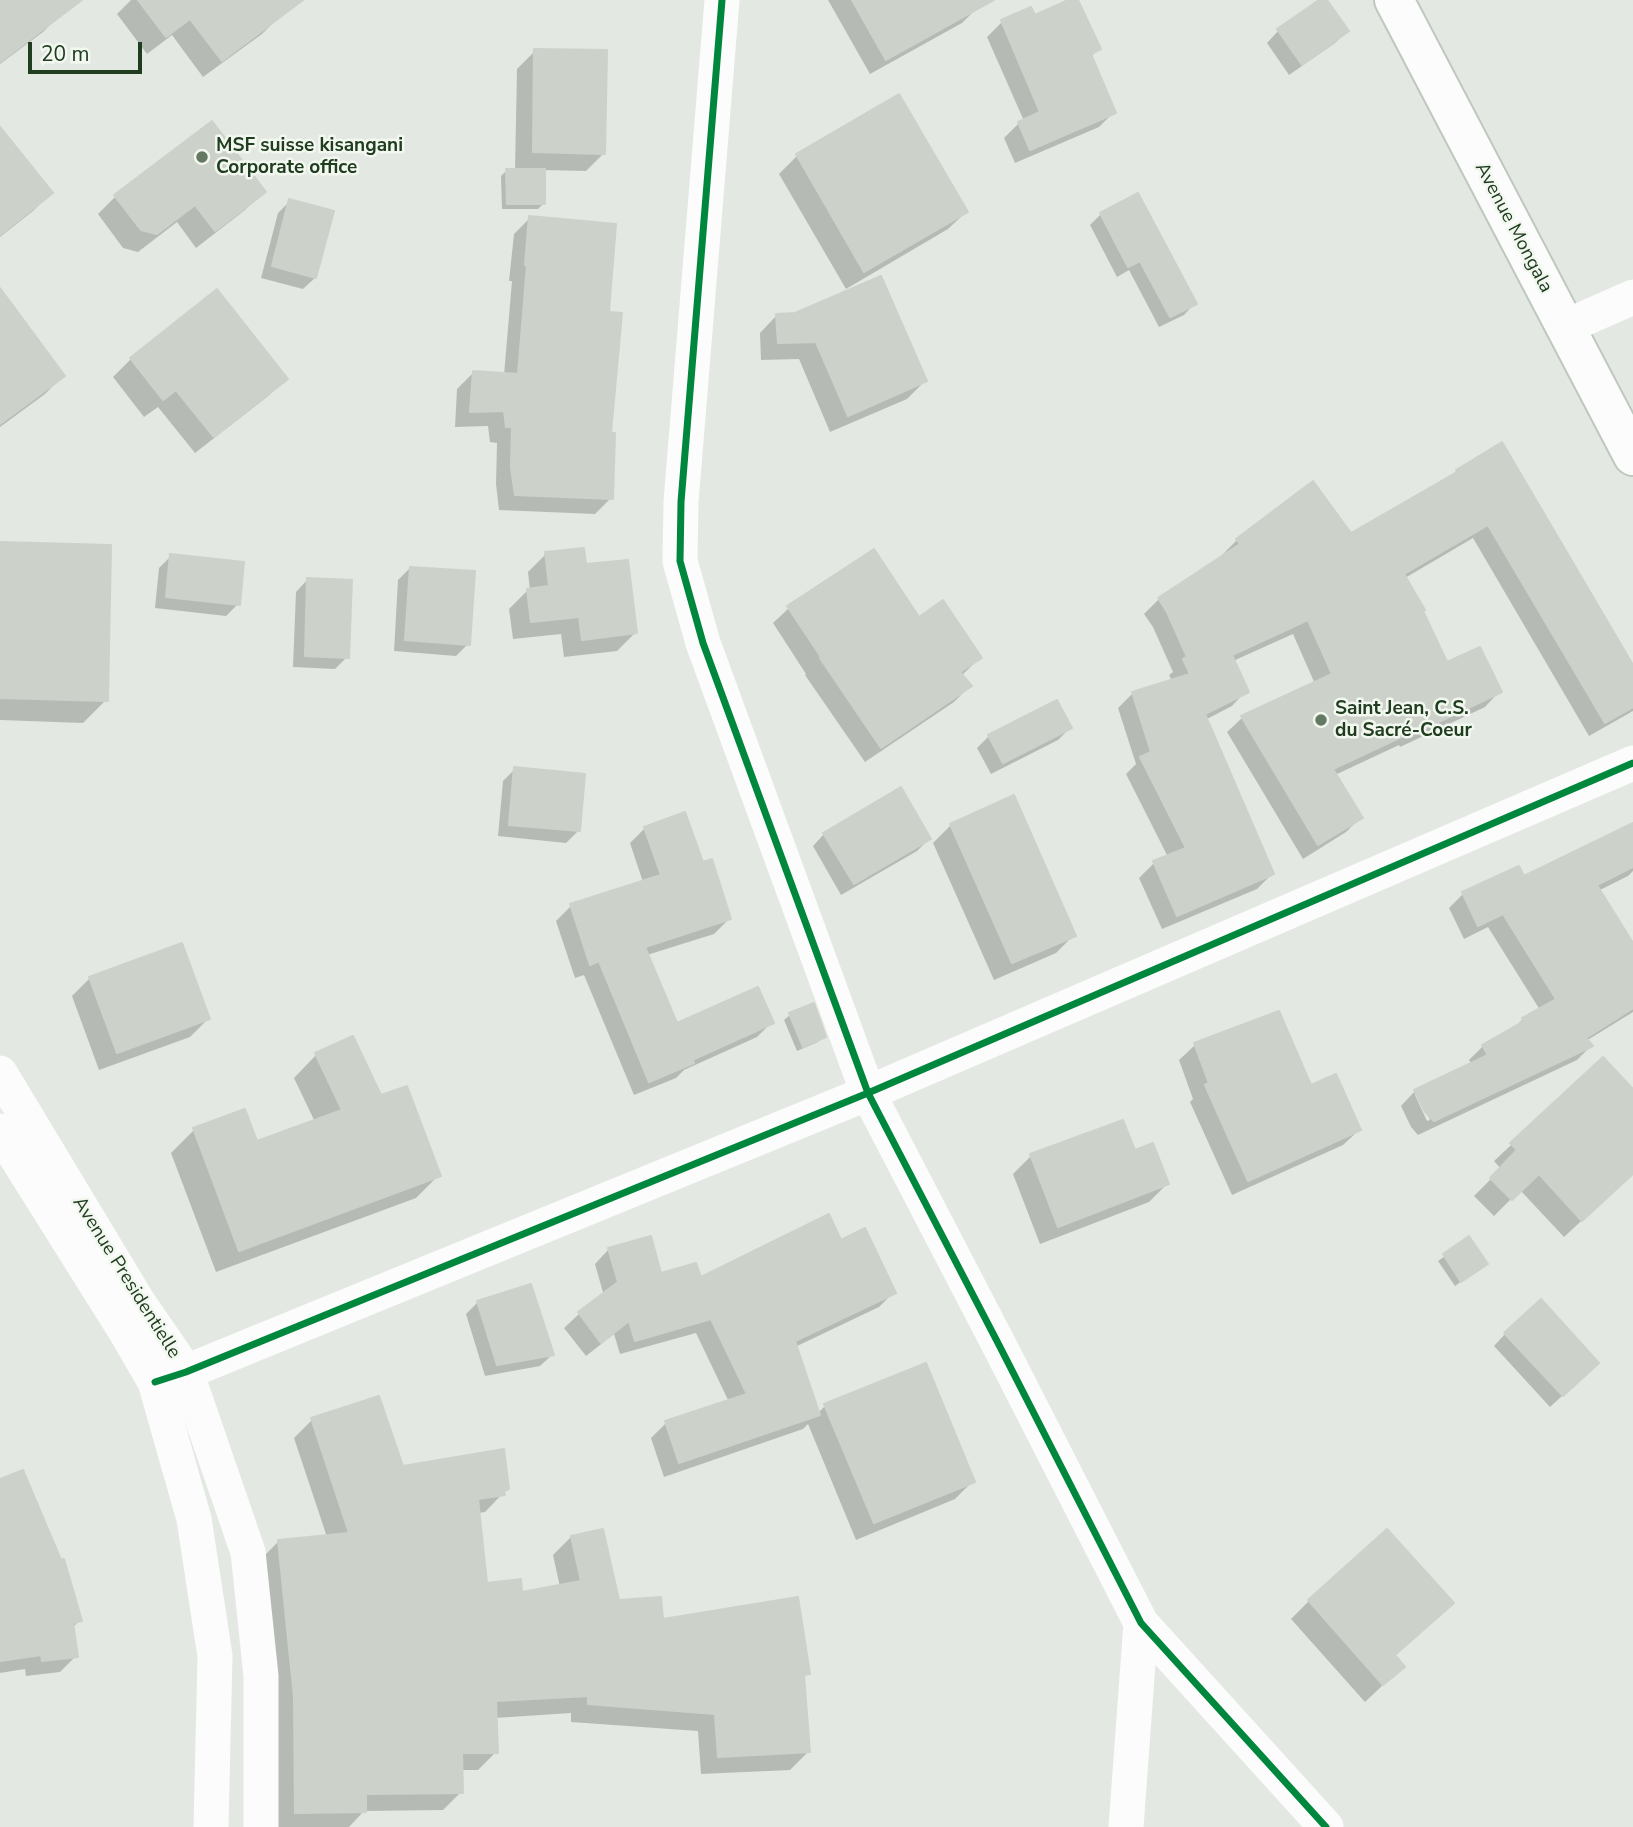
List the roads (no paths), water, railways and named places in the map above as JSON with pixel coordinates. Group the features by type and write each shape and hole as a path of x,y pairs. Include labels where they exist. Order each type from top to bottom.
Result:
{"street":[{"path":"722,0 681,502 680,561 703,643 868,1093 1141,1623 1326,1827"},
{"name":"Avenue Mongala","path":"1394,0 1633,456"},
{"path":"1565,327 1633,297"},
{"path":"171,1377 868,1093 1633,763"},
{"name":"Avenue Presidentielle","path":"0,1073 138,1302 248,1552 261,1676 261,1827"},
{"name":"Avenue Presidentielle","path":"0,1131 127,1332 171,1377 215,1656 211,1827"},
{"path":"1125,1827 1141,1623"}],"place":[{"name":"MSF suisse kisangani Corporate office","path":"202,157"},
{"name":"Saint Jean, C.S. du Sacré-Coeur","path":"1321,720"}]}
